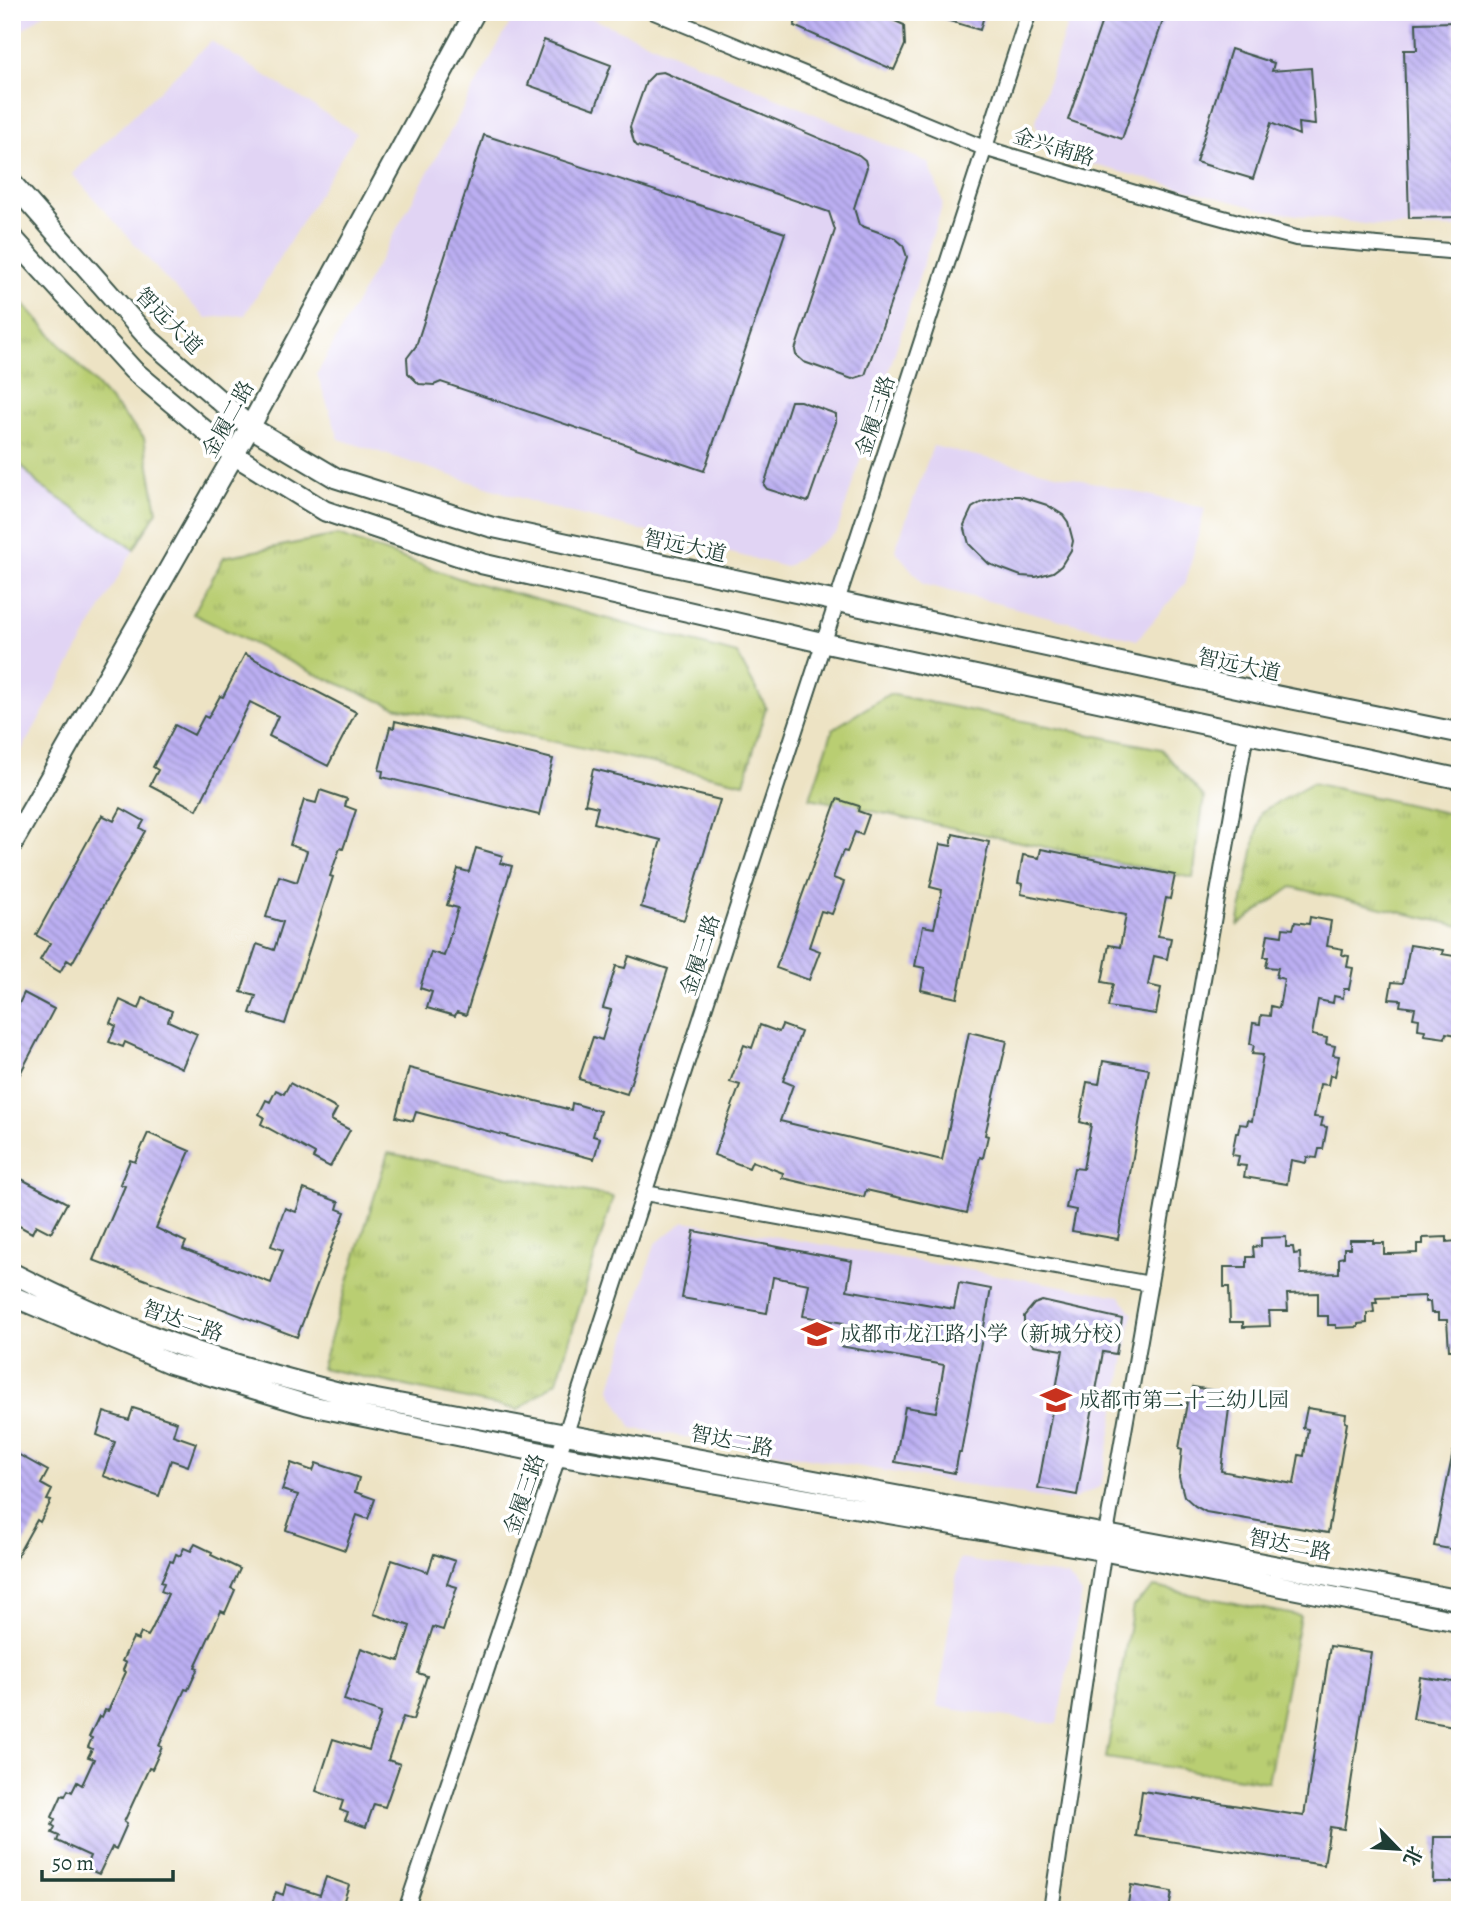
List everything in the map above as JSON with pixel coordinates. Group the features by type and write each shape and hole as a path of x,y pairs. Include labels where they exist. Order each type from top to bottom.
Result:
{"street":[{"name":"金履二路","path":"12,844 250,427 475,12"},
{"name":"金兴南路","path":"654,12 984,148 1296,238 1460,252"},
{"name":"金履三路","path":"406,1910 645,1193 1029,12"},
{"name":"智远大道","path":"12,183 150,340 250,427 336,478 491,527 1460,733"},
{"path":"12,237 133,370 234,455 325,511 483,564 824,643 1460,779"},
{"path":"1051,1910 1105,1542 1246,733"},
{"path":"645,1193 1150,1284"},
{"name":"智达二路","path":"12,1273 79,1306 150,1335 261,1372 341,1393 566,1433 1105,1542 1460,1622"},
{"name":"智达二路","path":"12,1296 169,1363 295,1402 559,1455 1460,1600"}],"shaded area":[{"path":"12,12 46,12 12,38"},
{"path":"516,12 577,12 929,163 943,203 837,532 786,567 545,506 339,439 317,374"},
{"path":"1071,12 1460,12 1460,228 1387,227 1269,211 1049,153 1035,124"},
{"path":"211,41 356,133 245,315 206,318 166,279 72,174"},
{"path":"933,446 1205,508 1186,582 1137,640 923,584 895,550"},
{"path":"12,455 39,485 134,549 12,768"},
{"name":"成都市龙江路小学（新城分校）","path":"685,1221 1120,1296 1133,1314 1101,1486 1068,1502 632,1428 610,1390 655,1244"},
{"path":"959,1559 1068,1576 1082,1594 1057,1724 937,1707"}],"green space":[{"path":"12,291 144,438 157,511 134,549 39,485 12,455"},
{"path":"338,535 461,579 737,654 766,707 744,783 395,707 313,673 193,614 224,557"},
{"path":"889,694 1161,749 1204,797 1193,878 810,798 833,729"},
{"path":"1312,783 1460,816 1460,926 1292,887 1238,925 1261,812"},
{"path":"388,1153 613,1197 557,1381 518,1410 321,1368"},
{"path":"1154,1587 1300,1616 1268,1782 1106,1758 1133,1606"}],"building":[{"path":"800,12 875,12 904,25 905,45 894,70 794,26"},
{"path":"934,12 985,12 980,30 933,16"},
{"path":"1105,12 1166,12 1122,139 1068,120"},
{"path":"1454,22 1460,217 1409,218 1404,50 1417,50 1416,23"},
{"path":"544,40 611,65 595,109 528,85"},
{"path":"1231,49 1274,63 1272,71 1311,68 1315,125 1298,123 1299,135 1271,123 1253,179 1196,162"},
{"path":"663,72 859,155 865,160 867,167 854,208 859,225 895,238 903,245 907,257 865,375 852,379 804,362 796,355 795,350 835,230 829,212 637,146 634,142 630,127 646,82 655,73"},
{"path":"484,135 785,233 704,471 441,382 434,385 419,384 408,373 407,358 416,346"},
{"path":"791,401 800,401 836,414 836,422 808,502 767,489 764,485"},
{"path":"1019,496 1047,505 1063,515 1068,522 1073,541 1071,550 1061,566 1053,572 1036,577 1021,576 989,564 969,544 964,525 972,508 982,502"},
{"path":"245,654 356,712 328,766 269,736 278,716 250,702 197,810 150,785 158,770 153,767 175,725 194,735 204,716 208,718 220,696 223,697"},
{"path":"395,721 553,759 539,815 382,777 383,771 379,770 390,727 394,728"},
{"path":"593,769 720,800 684,920 641,907 661,840 594,823 598,807 585,804"},
{"path":"320,790 347,799 345,806 356,810 343,849 340,848 330,876 333,877 285,1024 250,1013 256,996 241,992 257,944 274,950 283,922 266,917 279,876 297,882 307,851 290,845 304,800 316,803"},
{"path":"837,799 859,806 858,811 869,815 862,835 855,832 847,852 843,851 833,878 844,882 832,914 821,911 809,947 820,951 809,980 776,968"},
{"path":"121,808 144,821 140,828 145,831 72,963 67,960 60,972 40,960 50,943 36,935 102,815 114,821"},
{"path":"953,834 989,842 957,998 921,990 925,968 915,966 923,926 934,928 942,890 930,887 940,844 951,846"},
{"path":"476,848 503,856 500,863 512,866 466,1015 457,1012 455,1016 427,1008 432,992 420,988 431,952 444,956 458,908 447,905 458,869 469,872"},
{"path":"1041,849 1175,875 1170,899 1166,898 1158,936 1171,938 1167,959 1154,956 1148,985 1161,988 1156,1014 1108,1007 1113,984 1102,982 1109,945 1120,947 1126,915 1021,894 1023,884 1018,883 1023,855 1039,858"},
{"path":"1310,917 1331,921 1327,946 1343,949 1342,955 1349,956 1347,967 1353,968 1349,989 1344,989 1343,998 1334,996 1333,1003 1318,1000 1312,1035 1327,1038 1326,1044 1335,1046 1333,1055 1339,1056 1335,1076 1330,1075 1328,1085 1320,1084 1314,1117 1323,1118 1321,1126 1327,1127 1323,1149 1319,1149 1317,1158 1307,1157 1306,1163 1291,1160 1287,1184 1244,1177 1246,1166 1237,1165 1239,1156 1232,1155 1240,1124 1247,1125 1248,1120 1252,1121 1263,1055 1252,1054 1254,1045 1250,1044 1253,1023 1260,1024 1261,1015 1270,1016 1271,1006 1279,1008 1284,979 1276,977 1278,968 1266,967 1268,957 1264,957 1268,934 1282,936 1283,928 1293,929 1295,922 1309,924"},
{"path":"1410,945 1443,950 1442,954 1460,957 1460,1026 1457,1035 1446,1033 1445,1038 1424,1035 1425,1030 1418,1029 1419,1019 1413,1018 1415,1008 1400,1006 1401,1000 1389,999 1392,982 1403,983"},
{"path":"629,956 668,969 627,1094 579,1079 593,1037 602,1040 611,1010 603,1008 616,966 625,968"},
{"path":"24,993 54,1009 12,1089 12,1003 18,1006"},
{"path":"143,998 172,1011 168,1021 197,1034 182,1068 125,1042 123,1047 109,1042 116,1026 110,1023 120,1000 139,1009"},
{"path":"760,1025 779,1032 782,1025 801,1032 783,1081 793,1085 780,1121 942,1160 969,1032 1007,1041 985,1135 988,1136 983,1158 980,1157 967,1213 866,1190 864,1197 782,1178 783,1173 752,1161 749,1168 714,1155 740,1085 730,1082 744,1045 752,1048"},
{"path":"1103,1061 1149,1069 1118,1239 1072,1231 1076,1210 1066,1208 1074,1168 1083,1169 1091,1125 1080,1122 1087,1082 1099,1084"},
{"path":"409,1068 571,1110 572,1103 600,1111 593,1136 600,1138 594,1159 416,1112 413,1121 396,1117"},
{"path":"290,1083 337,1109 331,1120 350,1130 330,1167 313,1158 315,1154 261,1124 264,1117 259,1114 266,1100 270,1102 276,1090 284,1094"},
{"path":"148,1133 190,1151 156,1228 186,1242 183,1249 271,1283 283,1250 271,1246 285,1208 296,1212 304,1189 339,1202 337,1209 345,1212 297,1337 93,1260 125,1186 120,1184 130,1160 135,1162"},
{"path":"12,1174 67,1203 51,1233 36,1225 32,1233 12,1222"},
{"path":"694,1231 852,1261 847,1290 954,1309 959,1283 991,1289 955,1473 895,1462 905,1407 936,1412 944,1365 840,1346 844,1323 803,1316 809,1284 773,1277 767,1313 682,1298"},
{"path":"1286,1237 1286,1247 1293,1247 1294,1254 1300,1253 1301,1274 1339,1273 1339,1258 1344,1257 1344,1248 1350,1248 1350,1240 1384,1243 1384,1254 1417,1253 1417,1244 1423,1244 1423,1238 1447,1237 1447,1242 1457,1241 1460,1252 1460,1350 1449,1350 1447,1320 1438,1320 1438,1313 1431,1313 1430,1302 1425,1302 1425,1296 1376,1298 1377,1303 1373,1303 1374,1312 1367,1313 1367,1323 1358,1324 1358,1327 1336,1328 1336,1325 1328,1325 1328,1316 1318,1316 1318,1293 1287,1294 1288,1311 1269,1311 1270,1326 1243,1327 1243,1322 1230,1322 1229,1287 1224,1287 1224,1267 1247,1267 1247,1257 1254,1257 1253,1247 1261,1246 1261,1238"},
{"path":"1042,1301 1122,1319 1116,1354 1103,1352 1077,1495 1038,1488 1063,1350 1033,1345 1024,1332 1024,1316 1034,1304"},
{"path":"1193,1387 1231,1393 1221,1471 1247,1476 1294,1484 1299,1455 1304,1456 1308,1429 1303,1428 1307,1408 1346,1414 1347,1423 1328,1533 1206,1512 1184,1496 1179,1477 1182,1449 1179,1448 1188,1397 1191,1397"},
{"path":"133,1408 177,1422 173,1435 196,1443 188,1466 171,1460 159,1496 103,1476 115,1442 97,1435 104,1412 129,1420"},
{"path":"12,1451 48,1471 41,1484 52,1490 47,1500 51,1501 40,1522 37,1520 12,1565"},
{"path":"1453,1452 1460,1453 1460,1551 1434,1546"},
{"path":"291,1463 313,1471 316,1463 359,1478 355,1492 375,1499 368,1519 357,1515 345,1550 286,1530 298,1495 282,1490"},
{"path":"195,1544 240,1569 231,1588 235,1590 225,1613 221,1611 195,1667 198,1668 188,1690 185,1689 159,1746 162,1747 152,1769 149,1768 124,1822 127,1824 116,1849 112,1847 99,1874 85,1868 90,1856 57,1841 59,1836 52,1833 55,1819 52,1817 62,1795 65,1796 68,1790 72,1792 77,1782 82,1785 94,1759 88,1757 92,1749 88,1747 92,1738 89,1737 99,1716 102,1717 105,1710 108,1711 126,1672 123,1670 126,1663 122,1661 133,1638 138,1640 141,1633 148,1636 152,1629 168,1594 161,1591 164,1583 161,1582 170,1561 173,1562 176,1554 180,1556 184,1548 191,1551"},
{"path":"434,1554 455,1561 447,1584 457,1587 443,1630 433,1627 418,1673 427,1676 413,1720 403,1717 388,1760 400,1764 385,1807 374,1804 366,1827 345,1820 348,1813 340,1810 343,1801 316,1791 333,1739 369,1750 381,1713 344,1700 361,1648 399,1661 410,1626 374,1614 392,1560 428,1572"},
{"path":"1330,1646 1371,1652 1344,1829 1330,1827 1324,1865 1136,1836 1142,1791 1304,1816"},
{"path":"1420,1677 1460,1683 1460,1727 1413,1719"},
{"path":"1434,1837 1460,1837 1460,1882 1433,1882"},
{"path":"326,1877 349,1885 343,1903 356,1907 355,1910 270,1910 276,1892 283,1895 286,1884 320,1895"},
{"path":"1131,1885 1172,1892 1169,1910 1127,1910"}],"place":[{"name":"成都市龙江路小学（新城分校）","path":"817,1334"},
{"name":"成都市第二十三幼儿园","path":"1056,1400"}]}
